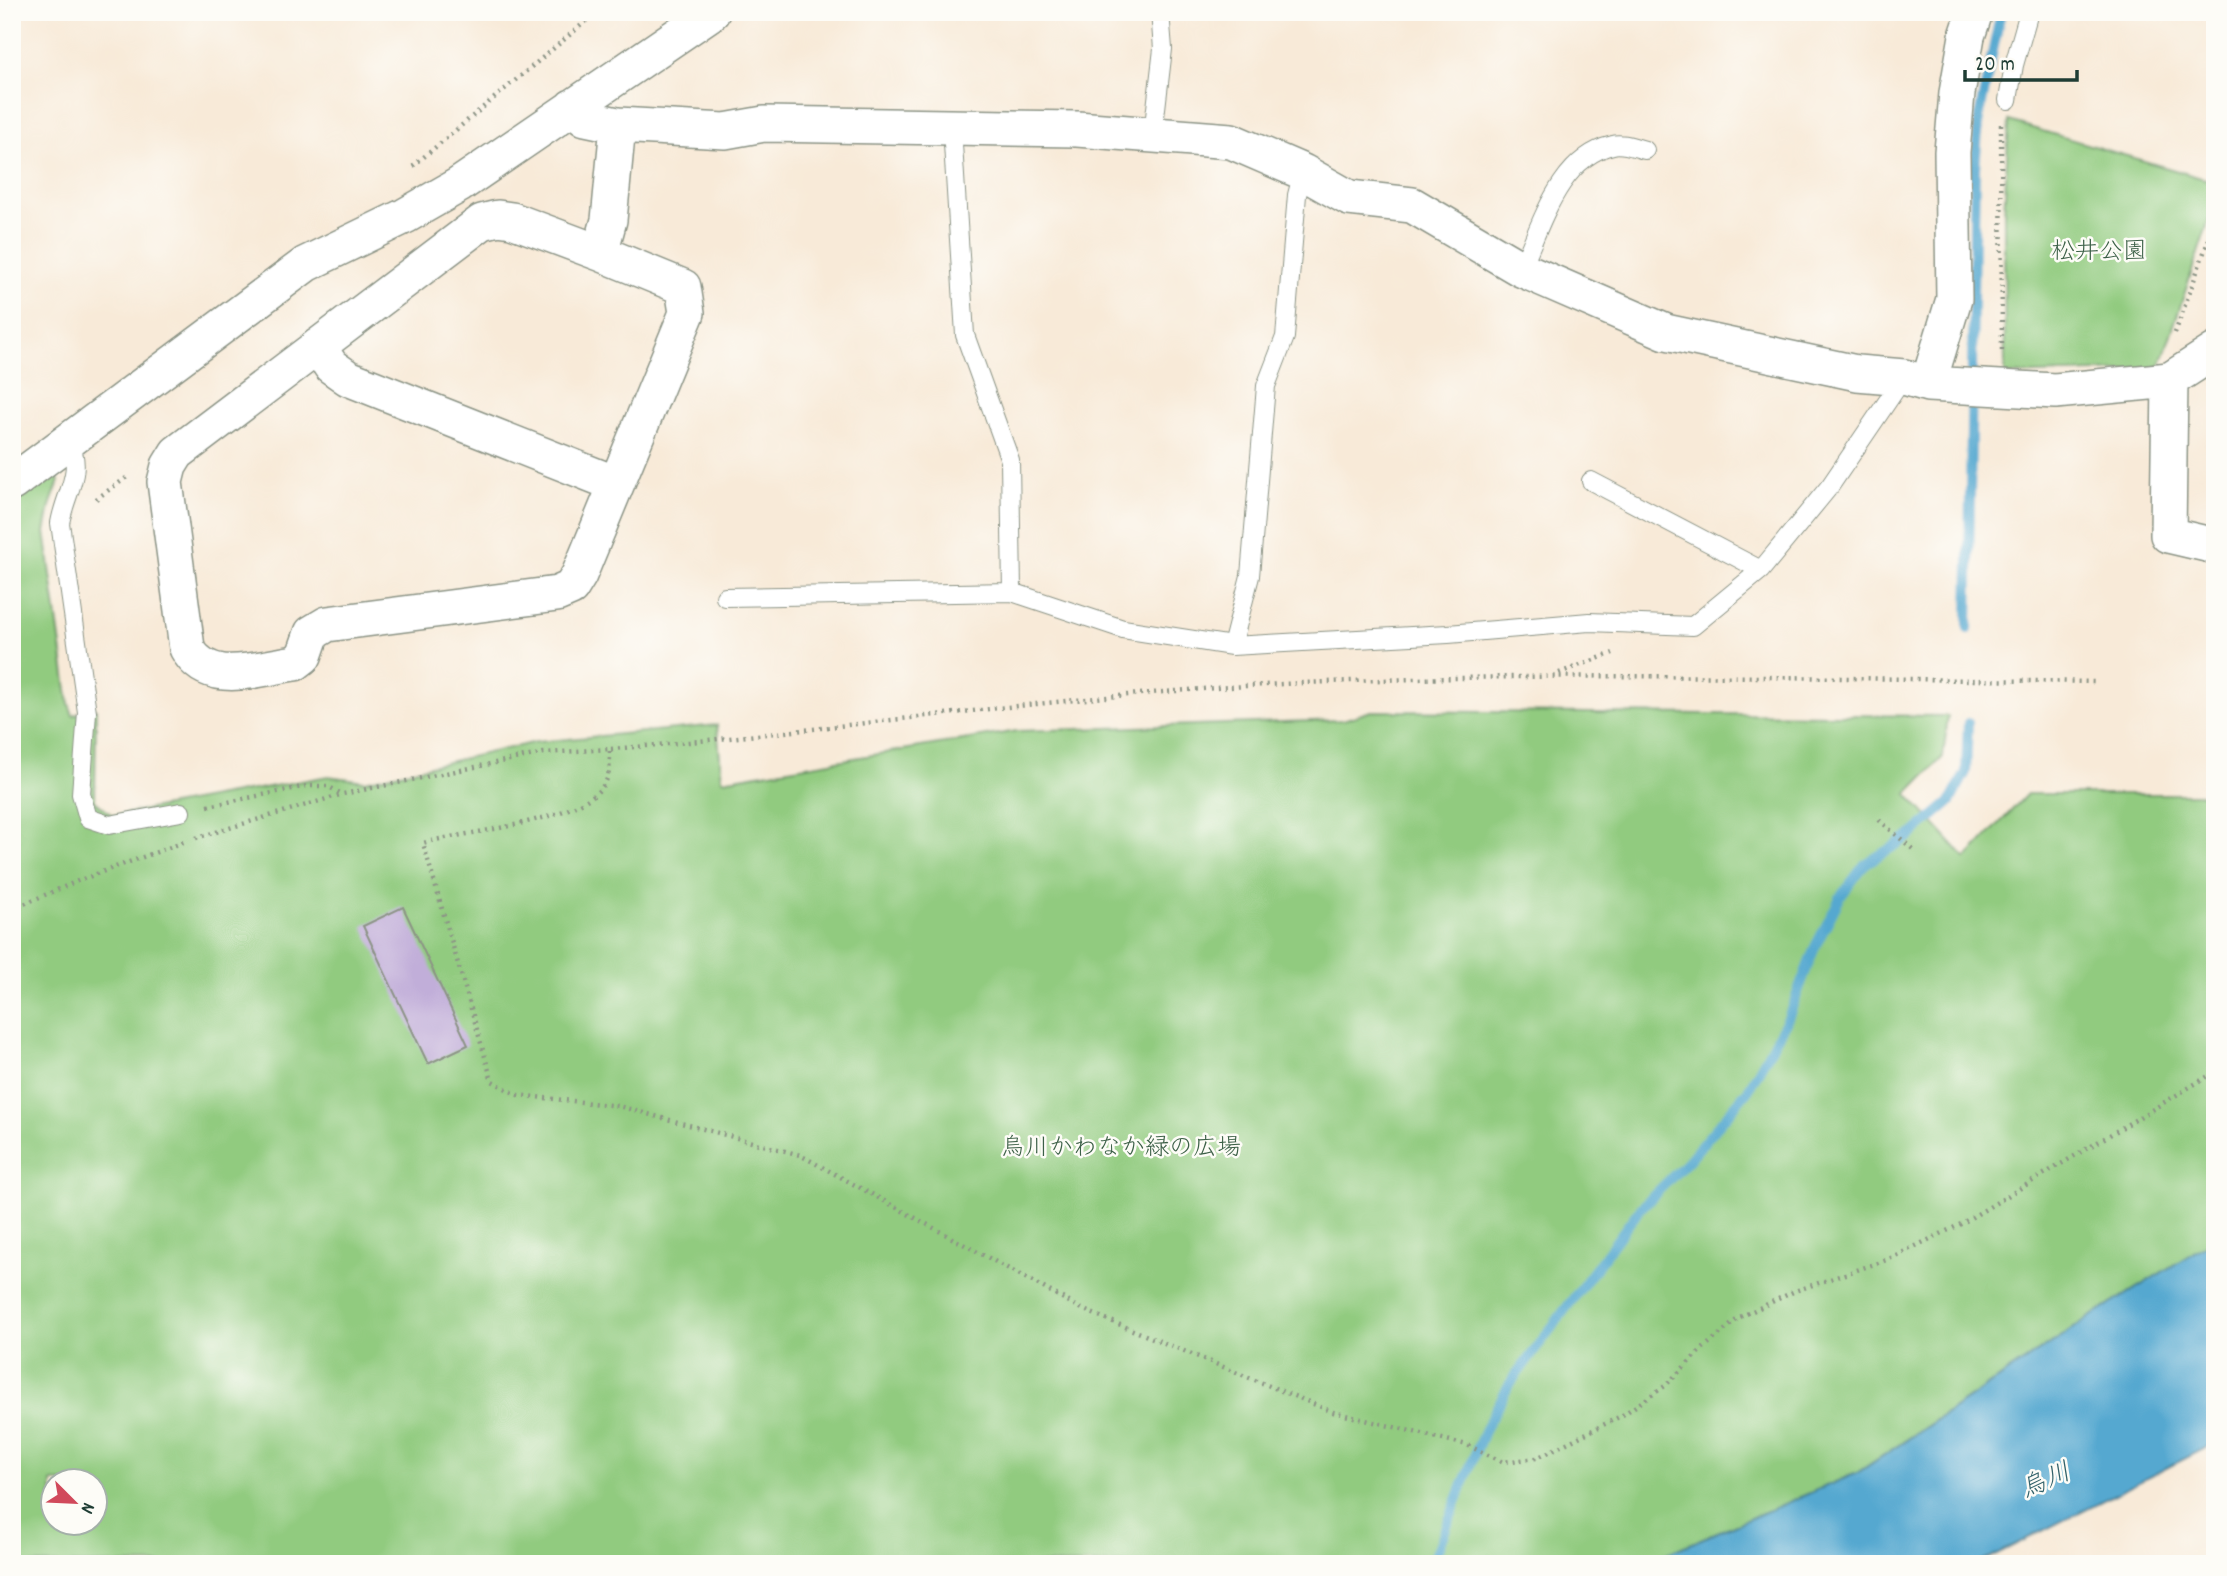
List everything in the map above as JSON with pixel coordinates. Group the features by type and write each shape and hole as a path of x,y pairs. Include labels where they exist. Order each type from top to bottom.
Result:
{"street":[{"path":"12,483 306,264 405,216 459,185 712,12"},
{"path":"1916,381 1954,299 1952,152 1957,93 1967,36 1975,12"},
{"path":"572,107 585,118 618,125 725,131 764,124 1077,129 1231,141 1303,172 1349,198 1412,205 1521,269 1666,332 1857,373 1985,389 2054,391 2171,380 2215,351"},
{"path":"600,253 609,220 618,125"},
{"path":"498,218 512,220 600,253 683,288 687,313 579,575 571,588 557,594 327,624 312,633 303,656 296,663 219,673 204,669 194,661 187,648 165,482 173,459 318,346 482,222 498,218"},
{"path":"318,346 331,366 348,378 616,484"},
{"path":"2171,380 2168,535 2215,546"}],"lane":[{"path":"1153,134 1163,49 1160,12"},
{"path":"2008,100 2014,65 2029,12"},
{"path":"951,128 965,335 1010,460 1012,592"},
{"path":"1521,269 1560,186 1582,160 1614,144 1645,150"},
{"path":"1232,646 1250,576 1266,386 1284,337 1297,195 1303,172"},
{"path":"725,597 1012,592 1123,629 1232,646 1448,634 1589,622 1693,626 1761,570 1916,381"},
{"path":"69,441 76,457 77,471 65,498 62,516 87,712 81,794 83,807 88,818 109,825 181,812"},
{"path":"1591,481 1761,570"}],"path":[{"path":"405,173 597,12"},
{"path":"1985,389 2001,120 2008,100"},
{"path":"2171,380 2164,369 2215,222"},
{"path":"62,516 75,513 155,458 173,459"},
{"path":"12,909 80,880 226,827 343,794 544,753 610,749 1019,706 1300,683 1556,674 2097,682"},
{"path":"610,749 608,778 591,796 556,816 423,843 492,1081 518,1095 618,1106 800,1155 1084,1310 1333,1412 1467,1444 1503,1462 1537,1458 1621,1416 1665,1386 1701,1350 1740,1317 1795,1291 1889,1259 1959,1225 2215,1072"},
{"path":"181,812 307,786 327,786 343,794"},
{"path":"1879,820 1915,851"}],"green space":[{"name":"松井公園","path":"2009,121 2215,182 2215,202 2159,370 2005,375 2004,214"},
{"name":"烏川かわなか緑の広場","path":"53,470 59,481 45,532 69,704 73,715 96,709 95,801 113,816 328,776 365,781 536,742 717,725 722,780 1017,731 1343,720 1371,711 1948,716 1943,757 1907,794 1966,859 2027,794 2215,794 2215,1239 2089,1318 1857,1473 1642,1564 12,1564 12,501"}],"water":[{"name":"烏川","path":"2215,1239 2215,1441 2208,1447 1977,1564 1642,1564 1857,1473 2089,1318"}],"building":[{"path":"403,907 468,1045 428,1064 363,926"}],"waterway":[{"path":"1968,629 1975,168 1979,117 2001,12"},
{"path":"1432,1564 1484,1431 1509,1385 1639,1210 1688,1161 1748,1090 1788,1018 1815,947 1841,896 1865,864 1909,837 1950,802 1966,772 1968,723"}]}
